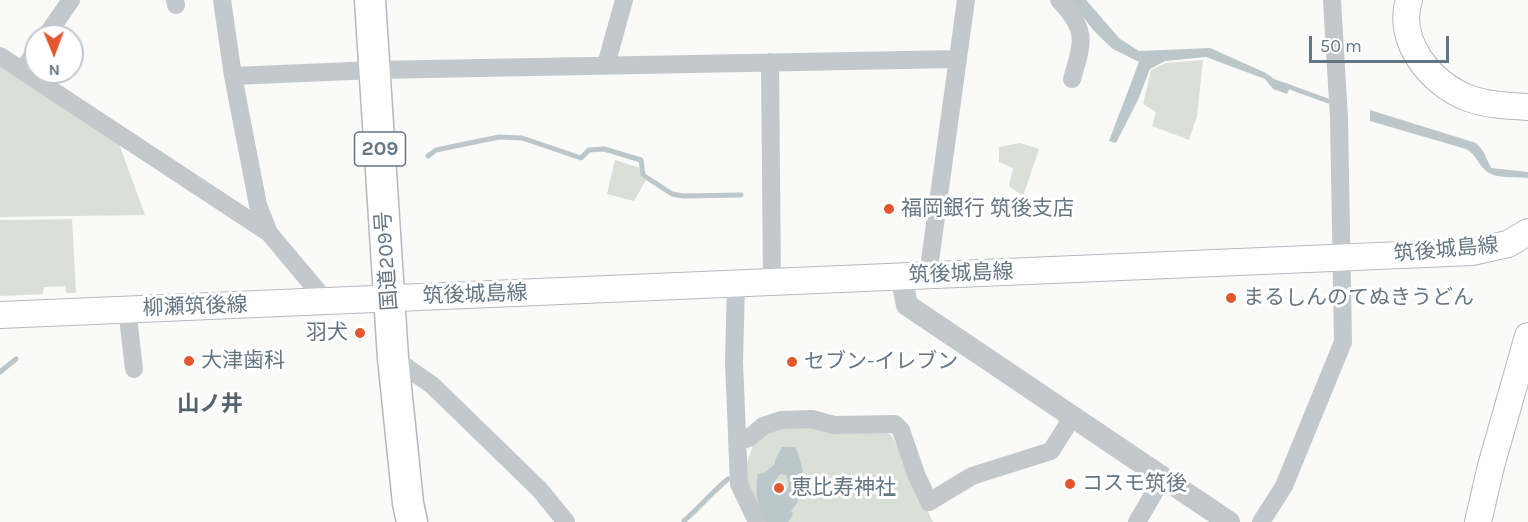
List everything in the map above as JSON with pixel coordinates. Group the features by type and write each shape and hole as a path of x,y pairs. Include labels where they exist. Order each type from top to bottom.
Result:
{"highway":[{"name":"国道209号","path":"370,0 393,358 412,522"}],"main road":[{"path":"1409,0 1405,12 1409,40 1419,59 1431,74 1468,98 1501,106 1528,107"},
{"name":"筑後城島線","path":"389,298 1472,252 1508,244 1528,232"},
{"name":"柳瀬筑後線","path":"0,315 389,298"},
{"path":"1478,522 1491,466 1528,336"}],"street":[{"path":"54,24 71,0"},
{"path":"222,0 233,76 258,205 269,233"},
{"path":"606,65 624,0"},
{"path":"928,275 966,0"},
{"path":"1059,0 1071,12 1082,34 1081,50 1072,79"},
{"path":"1261,522 1284,486 1342,342 1339,118 1332,0"},
{"path":"0,56 269,233 326,301"},
{"path":"233,76 375,70 957,59"},
{"path":"770,62 772,282"},
{"path":"901,276 907,305 1229,522"},
{"path":"736,284 734,362 739,484 757,522"},
{"path":"127,309 134,369"},
{"path":"393,358 432,385 540,490 566,522"},
{"path":"738,441 749,438 763,426 781,420 812,419 834,425 894,424 901,430 916,474 929,502 972,476 1051,451 1068,424"},
{"path":"1137,522 1158,486"}],"shaded area":[{"path":"1070,0 1086,0 1120,39 1139,51 1210,48 1291,85 1287,94 1273,89 1265,79 1206,57 1165,61 1150,69 1138,100 1116,143 1109,141 1139,62 1113,49 1094,31"},
{"path":"1203,60 1197,116 1189,140 1152,126 1156,112 1143,104 1151,70 1166,63"},
{"path":"0,65 24,80 24,84 30,84 118,141 145,215 0,217"},
{"path":"1370,110 1476,143 1483,151 1491,168 1528,172 1528,178 1489,173 1466,149 1370,121"},
{"path":"1020,143 1039,149 1023,196 1009,186 1013,168 999,162 999,147"},
{"path":"615,160 640,168 641,177 646,180 634,201 607,194"},
{"path":"72,219 76,293 66,293 65,286 44,287 43,294 0,296 0,220"},
{"path":"780,423 881,429 892,436 933,522 761,522 741,481 754,442"},
{"path":"782,447 795,447 803,472 800,496 791,511 793,514 788,522 766,522 758,499 756,487 758,474 764,473 775,464","holes":["780,474 786,475 788,487 781,495 776,493 772,485"]}],"waterway":[{"path":"1284,85 1328,101"},
{"path":"428,156 436,150 499,137 522,138 581,158 589,150 604,149 641,160 643,175 672,194 683,196 741,195"},
{"path":"0,372 16,359"},
{"path":"684,521 728,479"}],"place":[{"name":"福岡銀行 筑後支店","path":"889,209"},
{"name":"まるしんのてぬきうどん","path":"1231,298"},
{"name":"羽犬","path":"360,333"},
{"name":"大津歯科","path":"189,361"},
{"name":"セブン-イレブン","path":"792,362"},
{"name":"コスモ筑後","path":"1070,484"},
{"name":"恵比寿神社","path":"779,488"}],"district":[{"name":"山ノ井","path":"210,405"}]}
